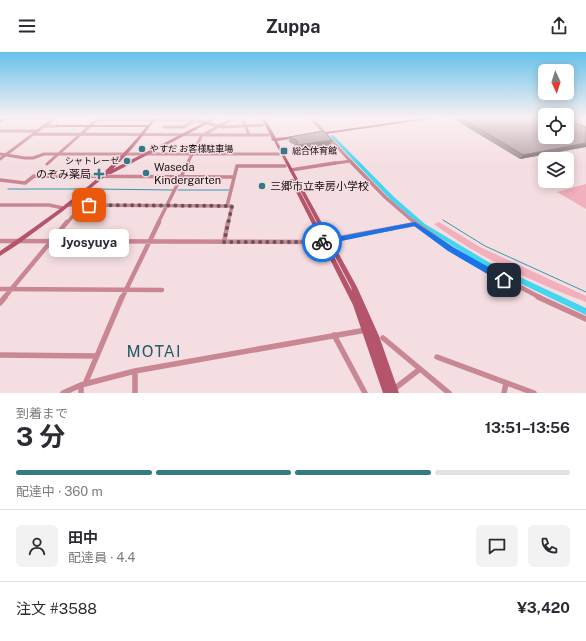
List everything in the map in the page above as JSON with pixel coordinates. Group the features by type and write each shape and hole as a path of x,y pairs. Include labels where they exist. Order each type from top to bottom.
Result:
{"street":[{"path":"102,176 188,133"},
{"path":"81,393 83,385 126,290 202,135 206,133"},
{"path":"267,133 291,170 327,242 366,330 387,393"},
{"path":"268,133 367,318 394,391 418,370"},
{"path":"311,135 326,133 384,196 415,224 461,255 504,280 586,319"},
{"path":"0,159 33,134 249,135 271,139 304,136"},
{"path":"47,164 81,135"},
{"path":"0,254 65,206 102,176 126,154 142,135"},
{"path":"0,154 25,158 34,157 39,154 279,154"},
{"path":"291,170 351,161"},
{"path":"227,206 237,166 285,166"},
{"path":"0,180 25,184 34,176 234,177"},
{"path":"0,205 232,206 224,242"},
{"path":"0,303 82,205"},
{"path":"0,241 327,242 415,224"},
{"path":"0,289 162,290"},
{"path":"63,393 83,385 135,371 366,330"},
{"path":"334,335 365,393"},
{"path":"383,338 418,370 449,393"},
{"path":"0,355 97,356"},
{"path":"437,357 534,393"},
{"path":"135,371 135,393"},
{"path":"504,393 506,383"}],"shaded area":[{"path":"586,184 586,209 557,192"},
{"path":"439,222 480,247 586,296 586,302 507,268 469,248 434,224"}],"building":[{"path":"312,133 325,133 332,140 298,145 296,140 289,137"},
{"path":"486,133 538,133 538,144 574,144 574,133 586,133 586,143 523,155"}],"waterway":[{"path":"332,136 392,198 423,225 488,265 586,312"},
{"path":"8,189 81,189"},
{"path":"91,189 173,190"},
{"path":"178,190 229,190"},
{"path":"443,220 485,246 586,292"}],"way so far":[{"path":"89,205 232,206 224,242 322,242"}],"place":[{"name":"やすだ お客様駐車場","path":"142,149"},
{"name":"総合体育館","path":"284,151"},
{"name":"シャトレーゼ","path":"127,161"},
{"name":"Waseda Kindergarten","path":"146,173"},
{"name":"のぞみ薬局","path":"99,174"},
{"name":"三郷市立幸房小学校","path":"262,186"},
{"name":"Jyosyuya","path":"89,205"}],"district":[{"name":"MOTAI","path":"154,351"}],"route":[{"path":"322,242 330,242 415,224 450,249 504,280"}]}
